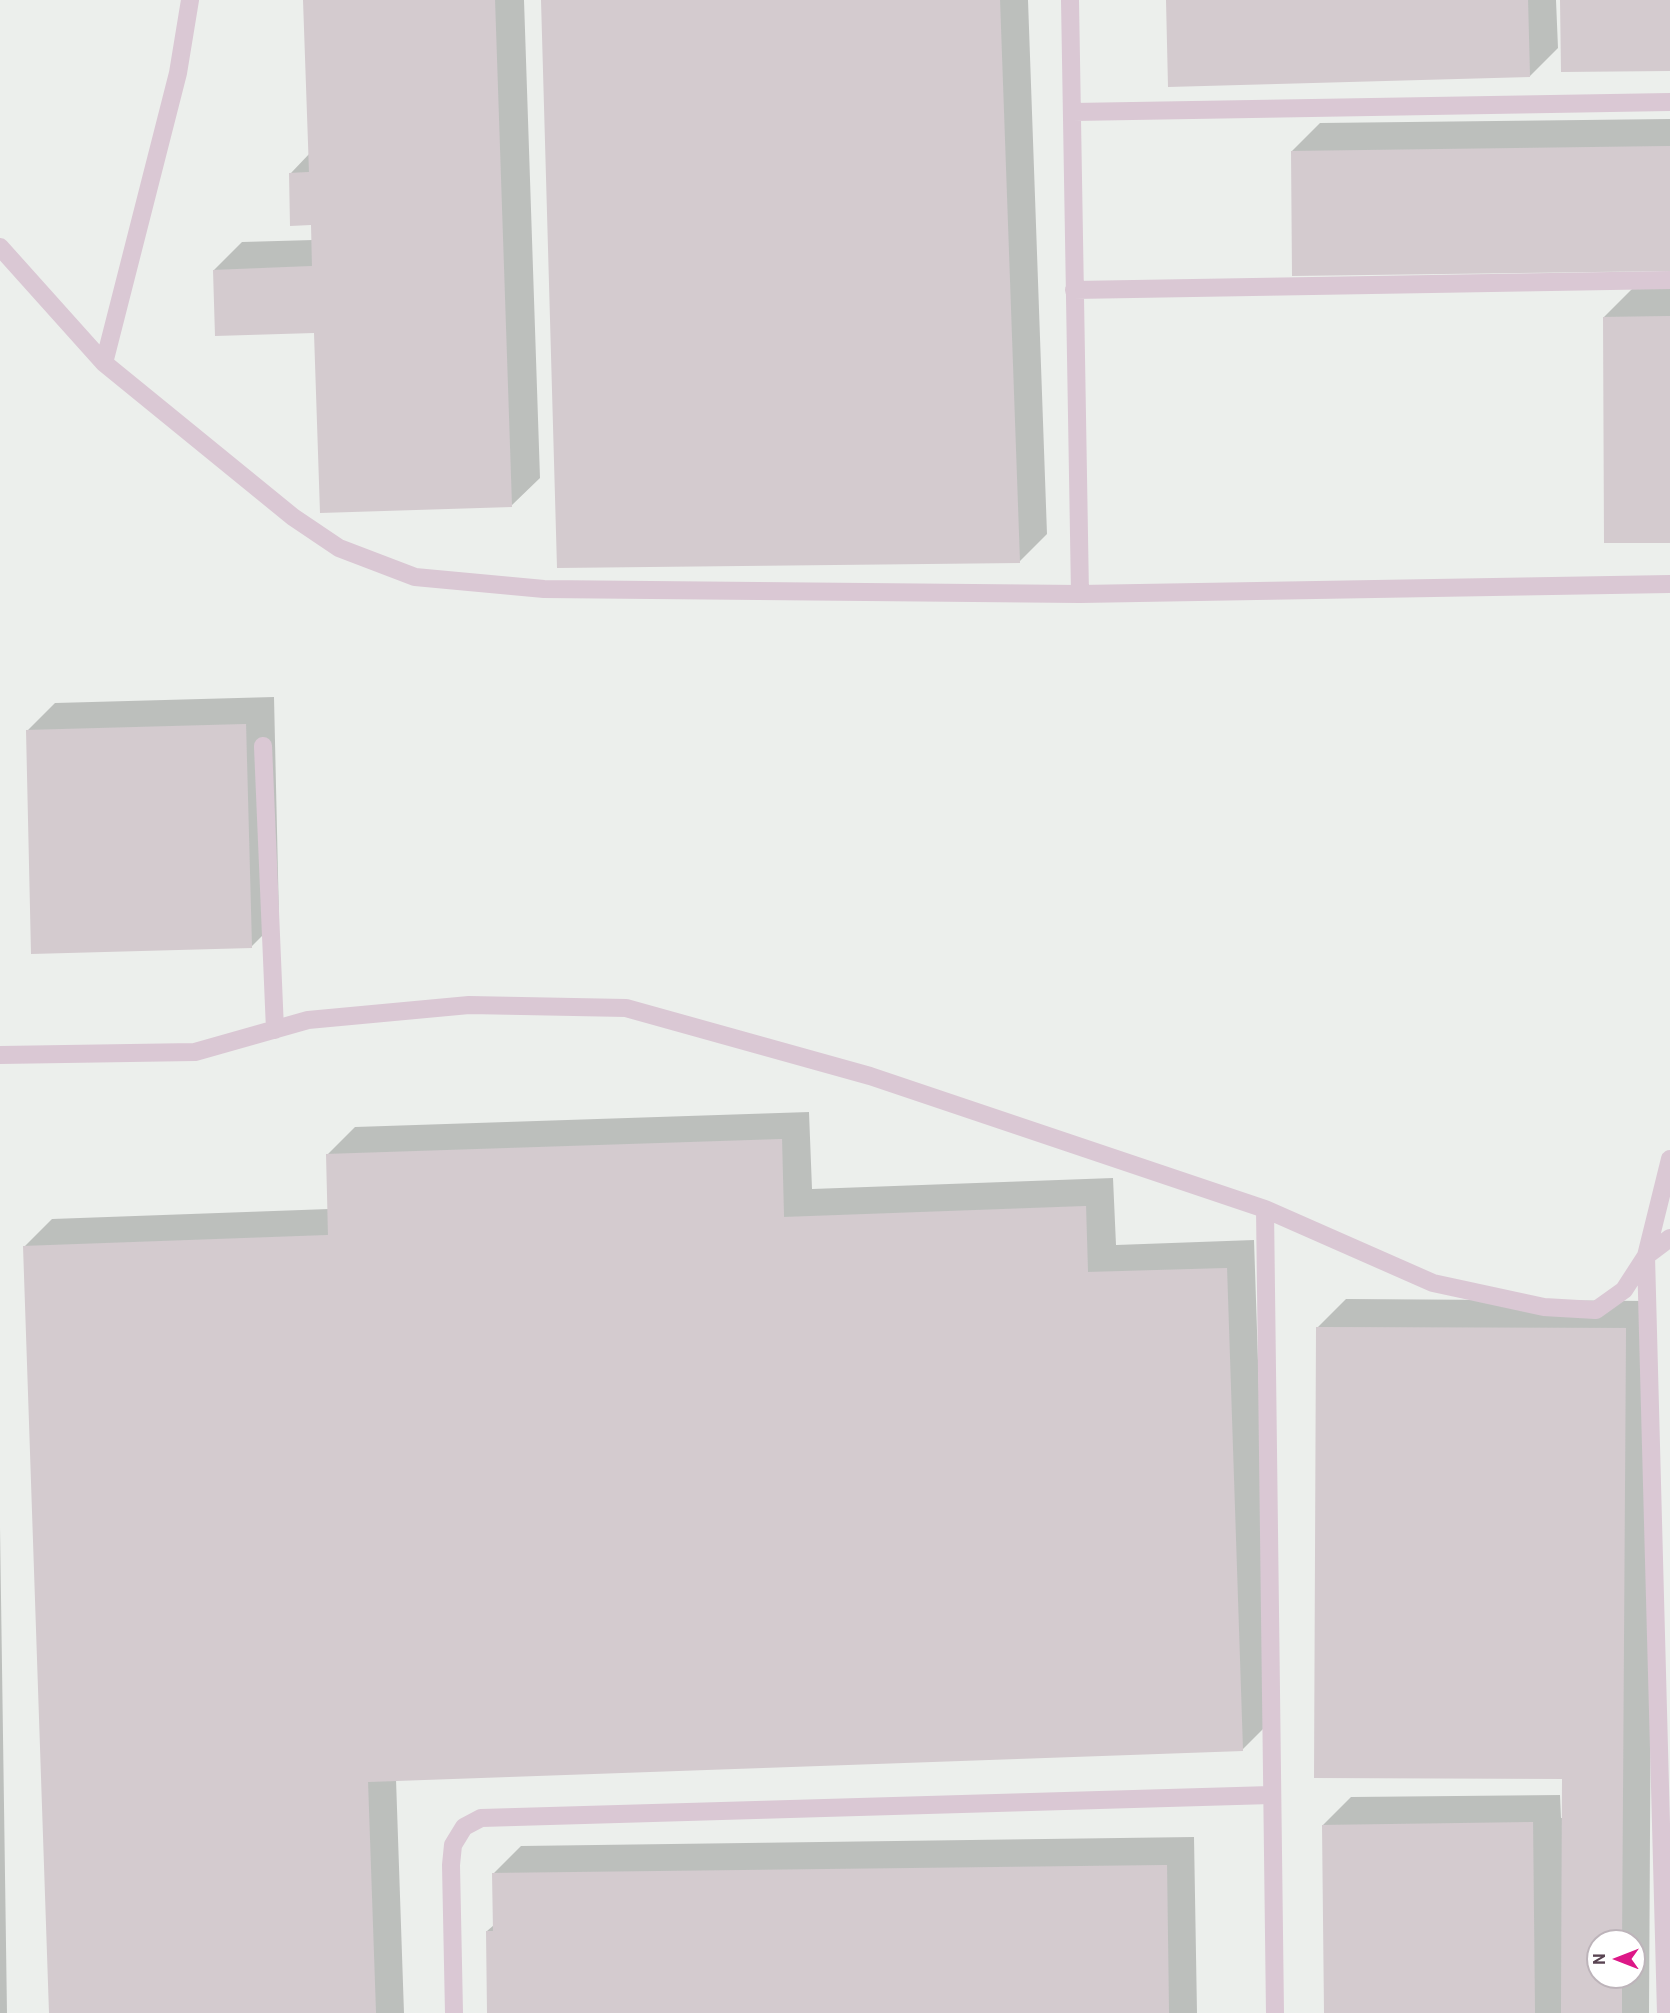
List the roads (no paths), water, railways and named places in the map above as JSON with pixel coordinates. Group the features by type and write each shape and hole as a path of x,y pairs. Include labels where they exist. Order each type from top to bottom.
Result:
{"lane":[{"path":"104,363 178,73 190,0"},
{"path":"1070,0 1080,594"},
{"path":"1073,112 1670,102"},
{"path":"0,247 104,363 293,517 339,548 415,577 544,589 1080,594 1670,584"},
{"path":"1074,290 1670,279"},
{"path":"263,746 275,1030"},
{"path":"0,1055 195,1052 308,1020 469,1005 626,1008 870,1076 1265,1209 1433,1282 1544,1307 1596,1310 1624,1290 1646,1256 1670,1238"},
{"path":"1666,2013 1646,1256 1670,1159"},
{"path":"1265,1209 1275,2013"},
{"path":"454,2013 450,1865 453,1845 464,1827 481,1818 1271,1795"}]}
